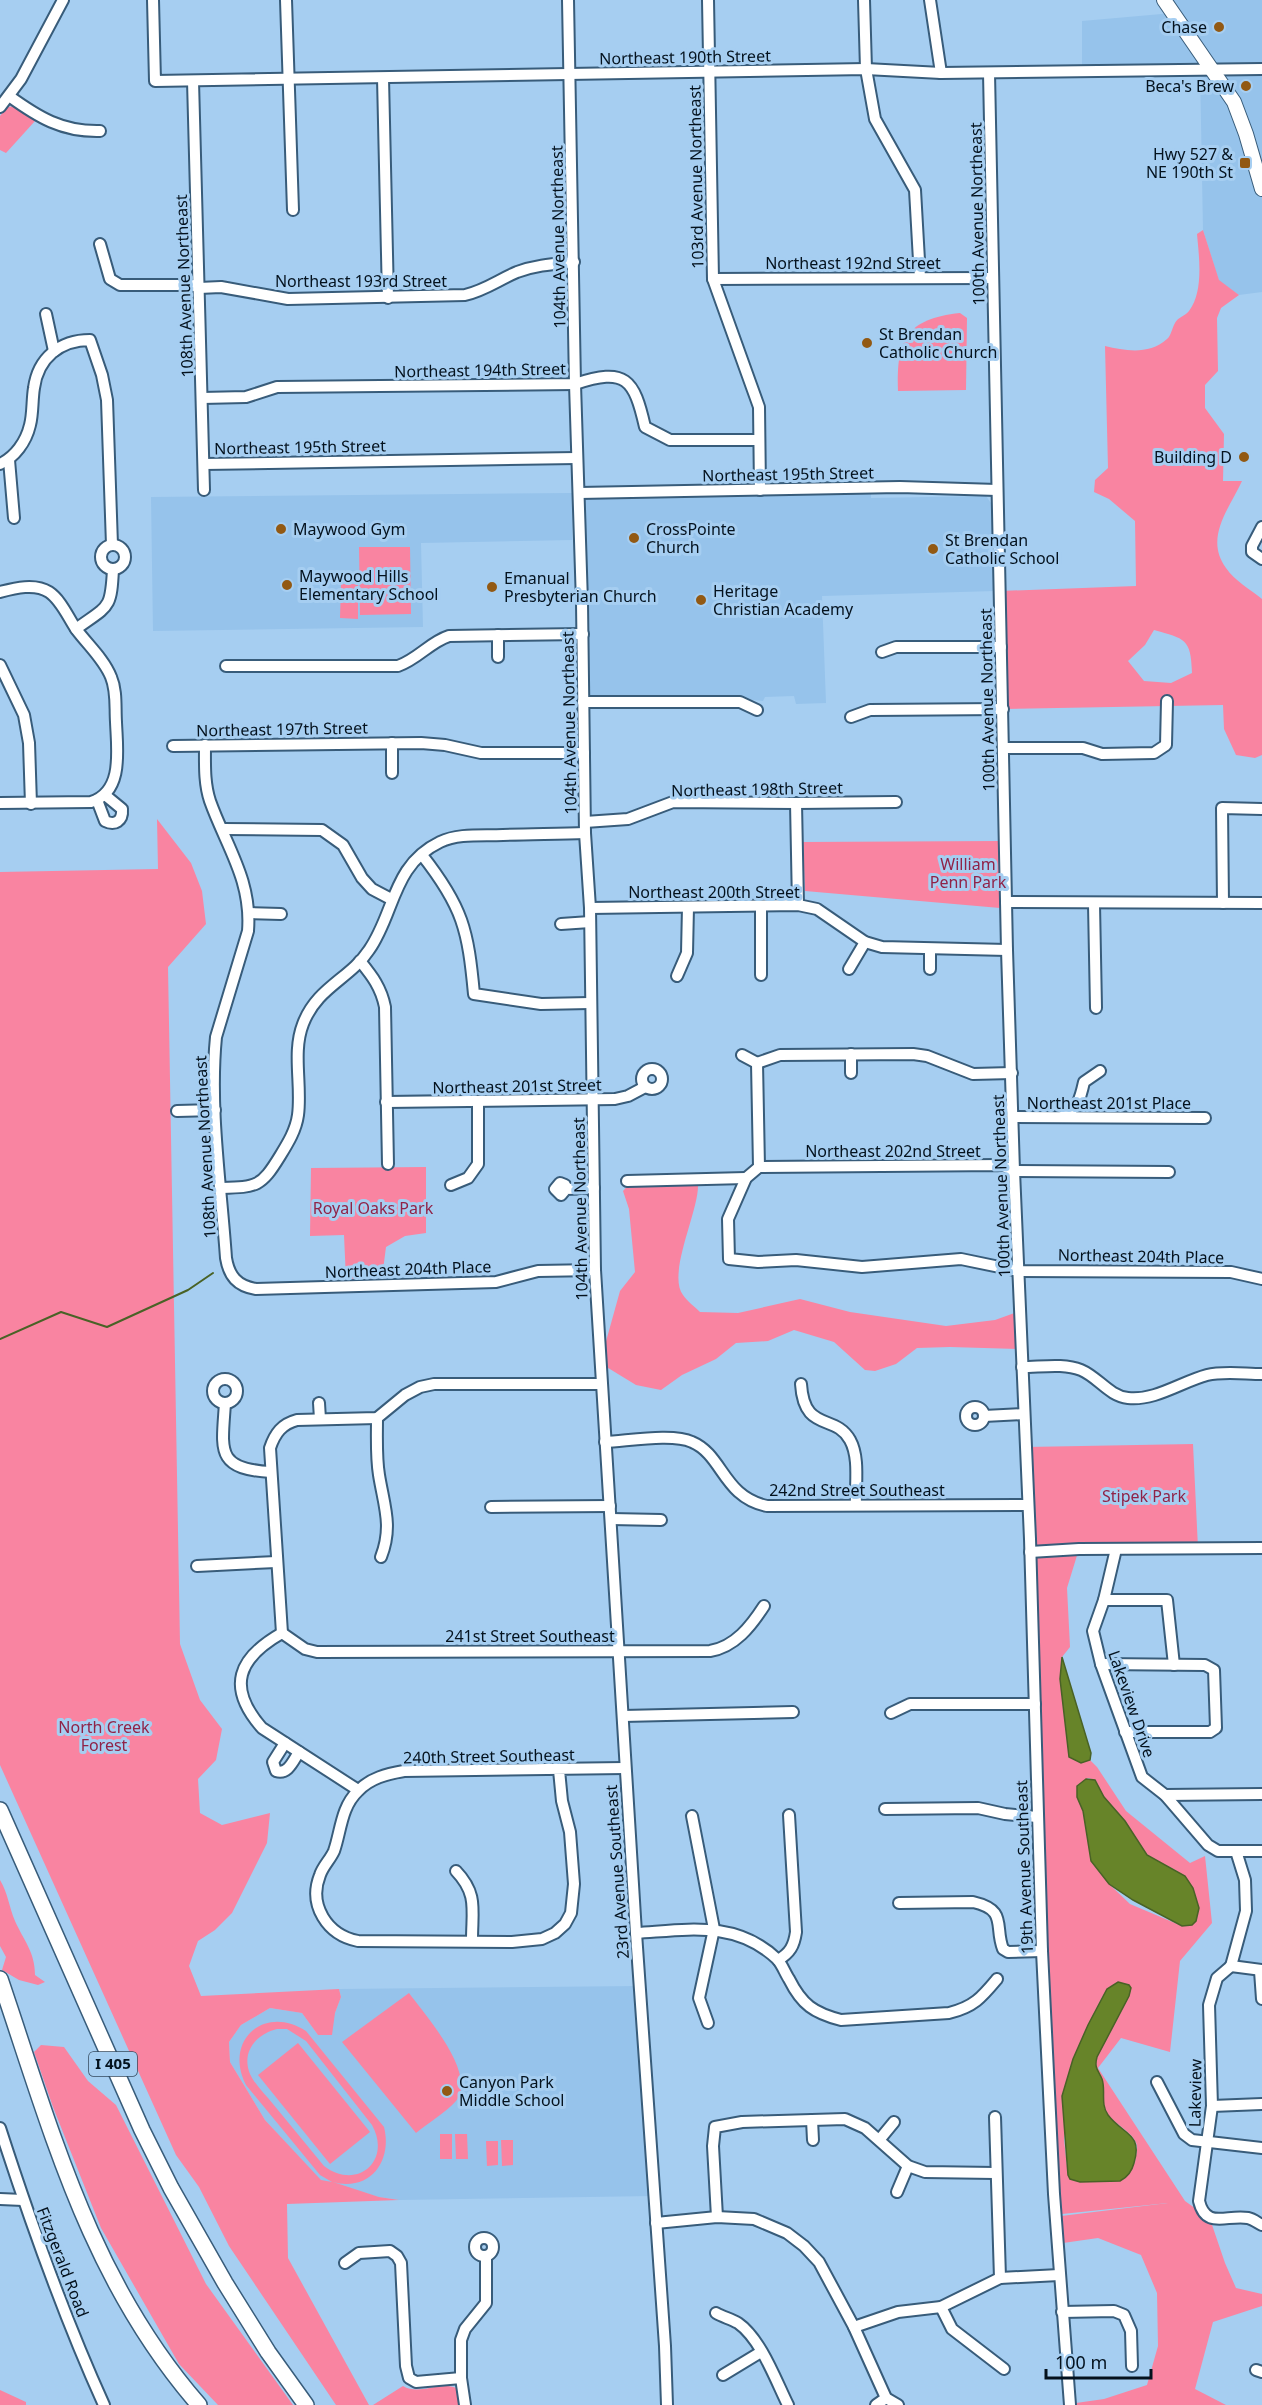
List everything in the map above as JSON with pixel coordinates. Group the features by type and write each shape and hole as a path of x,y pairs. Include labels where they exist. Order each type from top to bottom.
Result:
{"highway":[{"name":"I 405","path":"0,1810 150,2146 194,2230 268,2352 306,2405"},
{"name":"I 405","path":"0,1824 146,2149 212,2272 227,2296 242,2309"},
{"path":"0,1979 78,2230 95,2265 140,2343 186,2405"},
{"path":"0,2006 55,2155 95,2245 136,2320 199,2405"}],"main road":[{"path":"1164,0 1234,102 1262,189"}],"street":[{"path":"0,107 24,73 63,0"},
{"name":"Northeast 190th Street","path":"153,0 156,81 866,69 940,73 1262,69"},
{"path":"286,0 293,210"},
{"name":"104th Avenue Northeast","path":"568,0 598,1337"},
{"name":"103rd Avenue Northeast","path":"708,0 713,279 759,407 760,490"},
{"path":"864,0 866,69 875,119 915,190 920,278"},
{"path":"930,0 940,73"},
{"name":"100th Avenue Northeast","path":"989,73 1007,950 1021,1327"},
{"path":"383,78 388,298"},
{"name":"108th Avenue Northeast","path":"193,81 204,490"},
{"path":"9,96 38,117 75,130 100,131"},
{"name":"Northeast 193rd Street","path":"100,244 110,279 120,285 221,287 288,299 465,295 483,291 531,267 574,262"},
{"name":"Northeast 192nd Street","path":"713,279 993,278"},
{"path":"46,314 54,351"},
{"path":"14,518 4,462 22,444 30,425 38,370 46,357 61,346 80,340 90,340 102,375 107,400 112,545 105,548 101,556 104,565 113,569 110,600 105,608 76,629"},
{"name":"Northeast 194th Street","path":"202,398 246,397 278,387 575,384 605,376 629,383 638,395 645,427 670,440 759,440"},
{"name":"Northeast 195th Street","path":"204,464 577,458"},
{"name":"Northeast 195th Street","path":"579,493 900,487 998,490"},
{"path":"1262,527 1252,546 1252,552 1262,559"},
{"path":"0,592 33,587 49,592 59,602 76,629 111,675 115,691 117,768 109,790 101,798 81,804 0,803"},
{"path":"226,666 398,666 414,660 439,639 449,636 583,634"},
{"path":"498,635 498,657"},
{"path":"882,652 896,647 1001,647"},
{"path":"0,665 24,715 29,743 31,804"},
{"path":"1003,748 1083,748 1102,754 1161,751 1166,745 1167,700"},
{"path":"583,702 740,702 757,710"},
{"path":"851,717 870,710 1003,709"},
{"name":"Northeast 197th Street","path":"173,746 392,743 445,745 481,753 584,753"},
{"name":"Northeast 197th Street","path":"392,743 392,773"},
{"name":"108th Avenue Northeast","path":"205,745 205,778 210,801 240,870 249,913 248,930 216,1037 215,1110 229,1272"},
{"path":"101,798 122,809 122,816 113,824 105,821 101,798"},
{"name":"Northeast 198th Street","path":"221,1188 249,1187 261,1183 277,1161 290,1139 298,1113 298,1037 303,1022 325,990 360,961 369,950 407,869 439,842 459,836 585,828 628,819 673,802 796,804 896,802"},
{"path":"796,804 798,905"},
{"path":"1223,903 1222,808 1262,808"},
{"path":"223,830 322,830 343,845 362,878 372,889 391,899"},
{"path":"422,855 444,883 459,911 467,936 474,994 541,1004 590,1003"},
{"path":"1006,902 1262,903"},
{"path":"1094,904 1095,1008"},
{"name":"Northeast 200th Street","path":"590,908 798,905 817,909 866,942 882,947 930,950 1007,950"},
{"path":"677,976 687,953 688,907"},
{"path":"761,907 761,975"},
{"path":"249,913 281,914"},
{"path":"561,924 590,922"},
{"path":"849,969 866,942"},
{"path":"930,950 930,969"},
{"path":"360,961 377,982 385,1007 388,1164"},
{"path":"851,1054 851,1073"},
{"path":"742,1055 757,1063 780,1055 927,1056 973,1074 1012,1073"},
{"path":"627,1181 746,1178 759,1167 757,1063"},
{"path":"1062,1117 1074,1111 1080,1102 1084,1082 1100,1071"},
{"name":"Northeast 201st Street","path":"386,1102 622,1098 645,1087"},
{"path":"451,1185 468,1178 478,1164 478,1101"},
{"path":"177,1110 215,1110"},
{"name":"Northeast 201st Place","path":"1013,1117 1205,1118"},
{"name":"Northeast 202nd Street","path":"759,1167 1001,1165 1014,1171 1169,1172"},
{"name":"Northeast 204th Place","path":"746,1178 728,1219 729,1259 758,1262 796,1260 862,1267 961,1259 1019,1270 1231,1272 1262,1279"},
{"path":"566,1189 594,1188"},
{"name":"Northeast 204th Place","path":"229,1272 246,1288 256,1289 496,1282 538,1271 595,1270"},
{"name":"19th Avenue Southeast","path":"1021,1327 1042,1951 1059,2275 1070,2405"},
{"name":"23rd Avenue Southeast","path":"598,1337 667,2405"},
{"path":"1022,1367 1065,1366 1080,1369 1093,1376 1106,1388 1125,1398 1141,1398 1209,1375 1262,1374"},
{"path":"559,1770 562,1801 570,1832 574,1884 571,1912 565,1924 555,1933 542,1939 512,1942 346,1939 333,1931 322,1919 315,1893 320,1874 333,1851 341,1821 358,1790 262,1728 249,1714 242,1684 242,1670 249,1656 263,1643 282,1633 270,1448 280,1428 297,1420 377,1418 420,1386 434,1384 601,1384"},
{"path":"801,1384 805,1407 814,1418 837,1428 849,1438 855,1453 856,1505"},
{"path":"225,1403 222,1441 224,1452 241,1468 271,1472"},
{"path":"319,1403 320,1419"},
{"path":"984,1416 1024,1414"},
{"path":"377,1418 378,1473 385,1500 388,1540 381,1557"},
{"name":"242nd Street Southeast","path":"605,1442 678,1437 692,1442 703,1448 736,1490 756,1504 767,1506 1028,1505"},
{"path":"491,1507 610,1506"},
{"path":"611,1519 661,1520"},
{"path":"1030,1552 1079,1549 1262,1548"},
{"name":"Lakeview Drive","path":"1116,1549 1104,1600 1093,1631 1101,1664 1142,1777 1165,1794 1208,1845 1218,1851 1236,1851"},
{"path":"197,1566 276,1562"},
{"path":"1104,1600 1167,1600 1174,1665"},
{"name":"241st Street Southeast","path":"282,1633 305,1649 317,1652 720,1650 729,1646 755,1620 764,1606"},
{"path":"1101,1664 1205,1665 1214,1670 1216,1728 1210,1732 1125,1732"},
{"path":"891,1713 910,1704 1035,1704"},
{"path":"623,1716 793,1712"},
{"path":"285,1743 273,1762 276,1771 281,1773 286,1771 299,1752"},
{"name":"240th Street Southeast","path":"358,1790 381,1776 404,1771 625,1768"},
{"path":"1165,1794 1262,1794"},
{"path":"885,1809 978,1809 1037,1817"},
{"path":"778,1960 787,1954 794,1944 796,1932 789,1815"},
{"path":"692,1816 714,1929 699,1998 708,2024"},
{"path":"1262,1851 1236,1851 1245,1880 1246,1911 1231,1966 1261,1970 1262,1999"},
{"path":"456,1871 468,1884 471,1895 472,1940"},
{"path":"899,1903 973,1902 983,1904 997,1917 1003,1949 1008,1952 1042,1951"},
{"path":"636,1933 714,1929 748,1940 778,1960 796,1993 807,2006 824,2016 841,2019 950,2013 965,2009 981,1998 998,1979"},
{"name":"Lakeview","path":"1231,1966 1217,1978 1209,2005 1212,2106 1199,2201 1202,2212 1214,2218 1249,2218 1262,2225"},
{"path":"1157,2082 1184,2134 1192,2140 1262,2148"},
{"path":"1212,2106 1262,2104"},
{"path":"995,2117 1000,2278"},
{"path":"717,2217 713,2146 715,2127 742,2122 845,2119 866,2128 908,2166 925,2172 996,2173"},
{"path":"812,2120 813,2140"},
{"path":"880,2139 894,2122"},
{"name":"Fitzgerald Road","path":"0,2128 23,2200 84,2360 104,2405"},
{"path":"897,2192 908,2166"},
{"path":"0,2199 23,2200"},
{"path":"656,2223 717,2217 754,2219 787,2233 819,2262 855,2327 886,2398 898,2405"},
{"path":"345,2263 359,2253 390,2251 397,2256 401,2263 406,2366 409,2378 416,2382 461,2378"},
{"path":"465,2405 461,2378 461,2340 465,2329 486,2303 486,2257"},
{"path":"855,2327 898,2312 941,2307 1000,2278 1059,2275"},
{"path":"941,2307 952,2329 1004,2369"},
{"path":"1062,2312 1114,2311 1124,2315 1131,2331 1132,2366"},
{"path":"716,2313 738,2324 750,2335 788,2405"},
{"path":"723,2375 761,2352"},
{"path":"876,2405 886,2398"}],"shaded area":[{"path":"1164,0 1262,0 1262,292 1239,295 1219,281 1203,230 1200,68 1082,72 1082,21 1173,13"},
{"name":"Heritage Christian Academy","path":"871,488 871,498 986,496 993,506 995,591 822,596 826,703 796,704 794,696 765,697 763,701 740,702 583,702 579,493"},
{"name":"Maywood Hills Elementary School","path":"572,493 572,540 421,543 423,627 153,631 151,497"},
{"path":"1062,1657 1091,1753 1090,1760 1081,1763 1069,1757 1060,1679"},
{"path":"1086,1779 1095,1780 1104,1797 1125,1821 1147,1855 1185,1876 1193,1888 1199,1908 1196,1921 1192,1925 1182,1926 1133,1900 1109,1884 1091,1861 1083,1811 1077,1797 1077,1786"},
{"path":"1118,1982 1129,1985 1131,1988 1129,1996 1097,2057 1096,2066 1103,2083 1106,2111 1114,2122 1134,2140 1136,2153 1131,2171 1120,2181 1080,2182 1070,2179 1068,2175 1062,2096 1073,2059 1088,2025 1107,1989"},
{"name":"Canyon Park Middle School","path":"640,1986 654,2196 399,2200 379,2197 320,2180 265,2120 230,2062 229,2042 241,2025 270,2008 302,2013 318,2035 335,2013 341,1997 339,1989"}],"green space":[{"path":"16,106 35,121 6,153 0,150 0,116 7,107"},
{"path":"1203,230 1219,280 1239,295 1221,308 1217,318 1218,371 1205,385 1205,408 1224,434 1223,481 1242,481 1221,524 1217,546 1220,557 1233,577 1262,599 1262,755 1255,758 1236,755 1224,729 1223,705 1003,709 1000,591 1136,586 1135,521 1109,499 1094,492 1095,480 1108,468 1105,346 1145,350 1153,348 1168,338 1176,321 1189,311 1197,294 1199,253 1197,234","holes":["1154,630 1179,638 1188,646 1192,673 1171,683 1144,681 1128,661 1145,645"]},
{"path":"960,313 967,318 966,390 898,391 899,358 902,345 908,335 927,321"},
{"path":"359,547 410,547 411,614 360,615"},
{"path":"341,584 358,584 358,619 340,618"},
{"name":"North Creek Forest","path":"157,819 191,863 202,891 206,924 168,967 180,1644 200,1700 222,1729 216,1760 198,1779 200,1813 222,1825 270,1813 267,1843 232,1913 215,1930 198,1941 189,1966 201,1996 339,1989 341,1997 335,2013 332,2035 318,2035 302,2013 270,2008 241,2025 229,2042 230,2062 265,2120 321,2180 332,2182 320,2175 246,2085 240,2069 240,2054 244,2041 252,2031 263,2024 276,2022 291,2024 306,2031 384,2127 386,2147 380,2166 374,2173 357,2183 333,2182 379,2197 399,2200 287,2204 288,2258 369,2405 336,2405 229,2246 199,2187 176,2155 0,1765 0,872 158,869","holes":["287,2029 306,2041 372,2125 377,2138 378,2150 368,2168 359,2174 336,2173 324,2166 250,2074 247,2058 252,2045 269,2031"]},
{"name":"William Penn Park","path":"999,841 1000,908 805,891 803,842"},
{"name":"Royal Oaks Park","path":"426,1167 426,1233 405,1236 386,1247 382,1278 346,1279 344,1235 310,1236 311,1168"},
{"path":"632,1181 666,1186 698,1186 681,1258 679,1285 683,1295 700,1312 738,1313 800,1299 850,1312 946,1326 995,1320 1020,1311 1022,1349 917,1348 896,1364 875,1371 865,1370 834,1342 794,1330 768,1341 736,1343 716,1359 682,1375 661,1390 636,1385 600,1363 620,1291 635,1272 629,1209 623,1191"},
{"name":"Stipek Park","path":"1193,1444 1198,1548 1079,1549 1067,1588 1070,1647 1062,1657 1069,1757 1081,1763 1090,1760 1126,1811 1190,1863 1205,1856 1212,1923 1180,1961 1170,2052 1121,2038 1098,2068 1185,2201 1210,2219 1236,2288 1262,2294 1262,2306 1213,2322 1195,2389 1226,2405 1077,2405 1076,2403 1104,2399 1147,2385 1158,2346 1157,2293 1141,2255 1098,2238 1063,2243 1061,2216 1168,2203 1062,2214 1042,1951 1026,1447","holes":["1088,1778 1095,1780 1104,1797 1125,1821 1147,1855 1177,1871 1193,1888 1199,1908 1182,1926 1130,1904 1109,1884 1091,1861 1083,1811 1077,1797 1077,1786","1130,1988 1095,2059 1095,2067 1102,2079 1104,2102 1108,2115 1131,2135 1137,2144 1135,2163 1107,2181 1074,2181 1068,2175 1064,2140 1073,2059 1102,1997"]},
{"path":"0,1880 15,1921 31,1953 35,1975 45,1982 38,1985 19,1980 2,1970 6,1957 0,1946"},
{"path":"409,1993 447,2045 460,2076 461,2090 452,2105 416,2133 342,2042"},
{"path":"298,2043 370,2132 330,2164 258,2075"},
{"path":"41,2045 64,2047 88,2081 116,2105 206,2284 293,2405 218,2405 179,2364 101,2228 53,2107 34,2052"},
{"path":"440,2134 452,2134 452,2159 440,2159"},
{"path":"455,2134 467,2134 468,2159 456,2159"},
{"path":"501,2140 513,2140 513,2165 502,2166"},
{"path":"486,2141 498,2141 498,2165 487,2166"},
{"path":"403,2386 416,2390 443,2386 456,2388 459,2405 373,2405"},
{"path":"0,2390 26,2402 26,2405 0,2405"}],"waterway":[{"path":"0,1339 61,1312 107,1327 188,1290 213,1273"}],"place":[{"name":"Chase","path":"1219,27"},
{"name":"Beca's Brew","path":"1246,86"},
{"name":"Hwy 527 & NE 190th St","path":"1245,163"},
{"name":"St Brendan Catholic Church","path":"867,343"},
{"name":"Building D","path":"1244,457"},
{"name":"Maywood Gym","path":"281,529"},
{"name":"CrossPointe Church","path":"634,538"},
{"name":"St Brendan Catholic School","path":"933,549"},
{"name":"Maywood Hills Elementary School","path":"287,585"},
{"name":"Emanual Presbyterian Church","path":"492,587"},
{"name":"Heritage Christian Academy","path":"701,600"},
{"name":"Canyon Park Middle School","path":"447,2091"}]}
